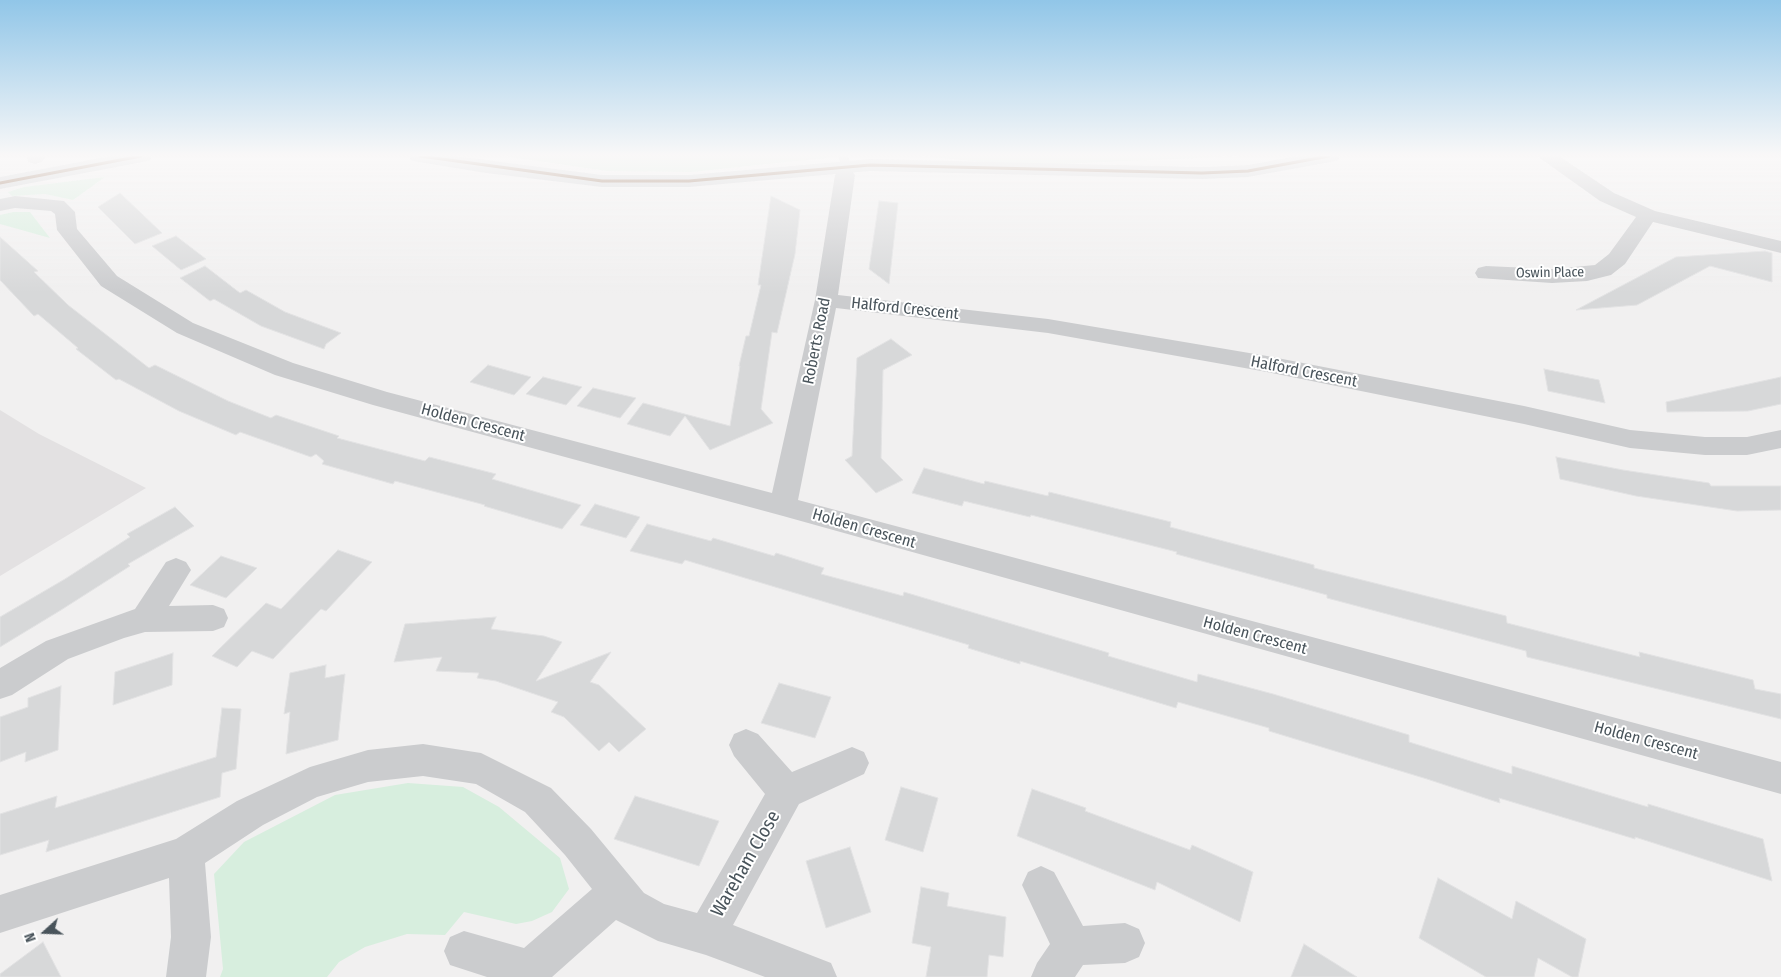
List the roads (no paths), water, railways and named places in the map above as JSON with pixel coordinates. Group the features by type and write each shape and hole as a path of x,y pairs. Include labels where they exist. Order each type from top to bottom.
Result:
{"street":[{"name":"Holden Crescent","path":"0,205 15,202 57,205 65,212 67,230 109,281 185,328 284,369 382,399 783,506 989,564 1781,778"},
{"name":"Roberts Road","path":"783,506 826,300 840,202"},
{"path":"1617,202 1648,215 1781,247"},
{"name":"Oswin Place","path":"1486,273 1552,276 1587,274 1604,270 1617,259 1648,215"},
{"name":"Halford Crescent","path":"826,300 1048,326 1267,364 1524,415 1630,439 1713,446 1747,446 1781,439"},
{"path":"145,619 176,570"},
{"path":"0,685 57,650 89,636 145,619 213,618"},
{"name":"Wareham Close","path":"746,745 786,792"},
{"path":"0,914 58,897 186,854 250,813 310,783 368,766 423,760 481,769 538,800 578,842 630,907 658,922 706,935 817,977"},
{"name":"Wareham Close","path":"706,935 786,792 852,763"},
{"path":"186,854 191,937 186,977"},
{"path":"1041,885 1062,962 1125,944"},
{"path":"464,951 531,973 617,893"}]}
